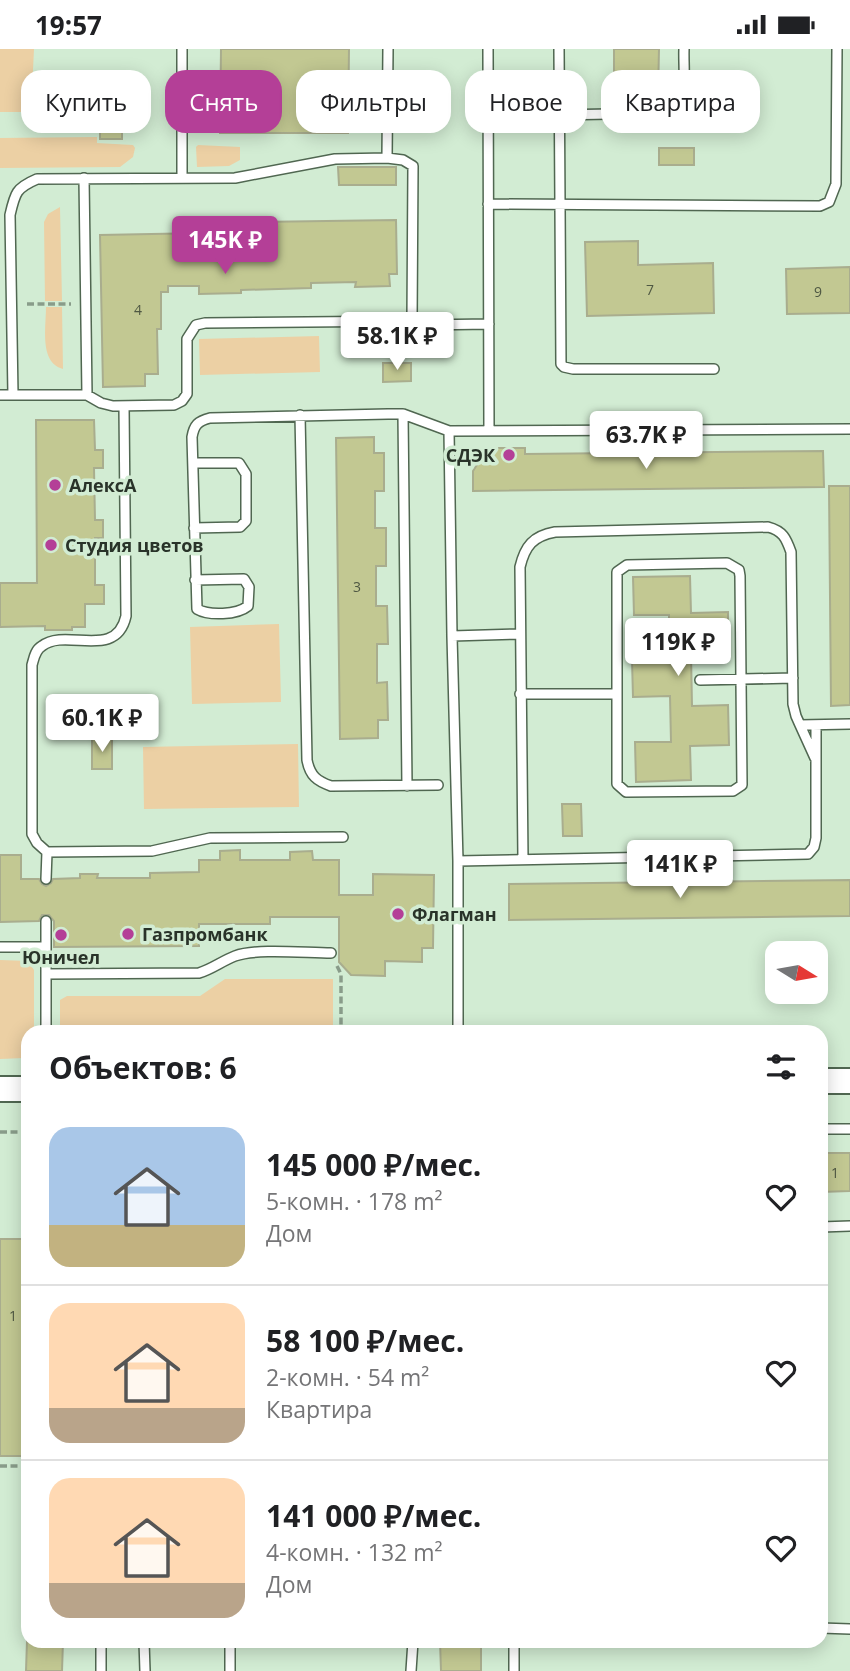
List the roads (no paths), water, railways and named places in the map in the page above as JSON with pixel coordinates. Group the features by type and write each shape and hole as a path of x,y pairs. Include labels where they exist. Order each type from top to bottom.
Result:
{"main road":[{"path":"828,1081 850,1081"},
{"path":"0,1089 21,1089"}],"lane":[{"path":"182,49 182,178"},
{"path":"387,158 388,49"},
{"path":"488,49 489,430"},
{"path":"559,49 559,70"},
{"path":"587,114 660,113 674,107 680,100 683,89 684,49"},
{"path":"488,204 820,207 829,202 836,184 837,49"},
{"path":"558,133 560,359 564,367 714,369"},
{"path":"13,395 10,215 14,197 21,186 37,179 235,178 335,159 403,159 412,166 412,321"},
{"path":"84,179 87,395"},
{"path":"0,395 87,395 101,403 124,406 174,405 182,401 187,394 187,339 196,325 205,323 412,321 423,325 489,324"},
{"path":"124,406 124,625 117,635 105,640 55,641 43,644 35,652 32,665 32,834 47,852 152,851 210,838 344,837"},
{"path":"195,580 244,579 249,587 248,607 240,611 202,612 197,609 195,580 193,463 194,426 200,420 403,414 449,431 850,429"},
{"path":"403,414 407,786"},
{"path":"300,415 309,773 318,781 331,786 438,785"},
{"path":"449,431 458,861 458,1025"},
{"path":"193,463 232,461 239,463 246,474 246,521 240,527 194,528"},
{"path":"523,859 520,567 531,541 543,534 768,527 780,530 791,552 793,703 796,716 817,762"},
{"path":"727,563 738,570 743,778 738,789 733,792 633,793 620,788 617,784 617,694 615,577 621,568 627,565 727,563"},
{"path":"452,636 520,634"},
{"path":"700,680 793,678"},
{"path":"520,694 617,694"},
{"path":"800,725 850,725"},
{"path":"458,861 808,854 814,847 816,838 817,725"},
{"path":"46,879 47,852"},
{"path":"46,922 46,1025"},
{"path":"0,947 45,947"},
{"path":"46,974 199,973 234,956 249,953 331,953"},
{"path":"828,1129 850,1129"},
{"path":"828,1227 850,1226"},
{"path":"828,1627 850,1629"},
{"path":"101,1648 101,1671"},
{"path":"144,1648 145,1671"},
{"path":"230,1648 230,1671"},
{"path":"411,1671 413,1648"},
{"path":"514,1648 514,1671"}],"place":[{"name":"СДЭК","path":"509,455"},
{"name":"АлексА","path":"55,485"},
{"name":"Студия цветов","path":"51,545"},
{"name":"Флагман","path":"398,914"},
{"name":"Газпромбанк","path":"128,934"},
{"name":"Юничел","path":"61,935"}]}
